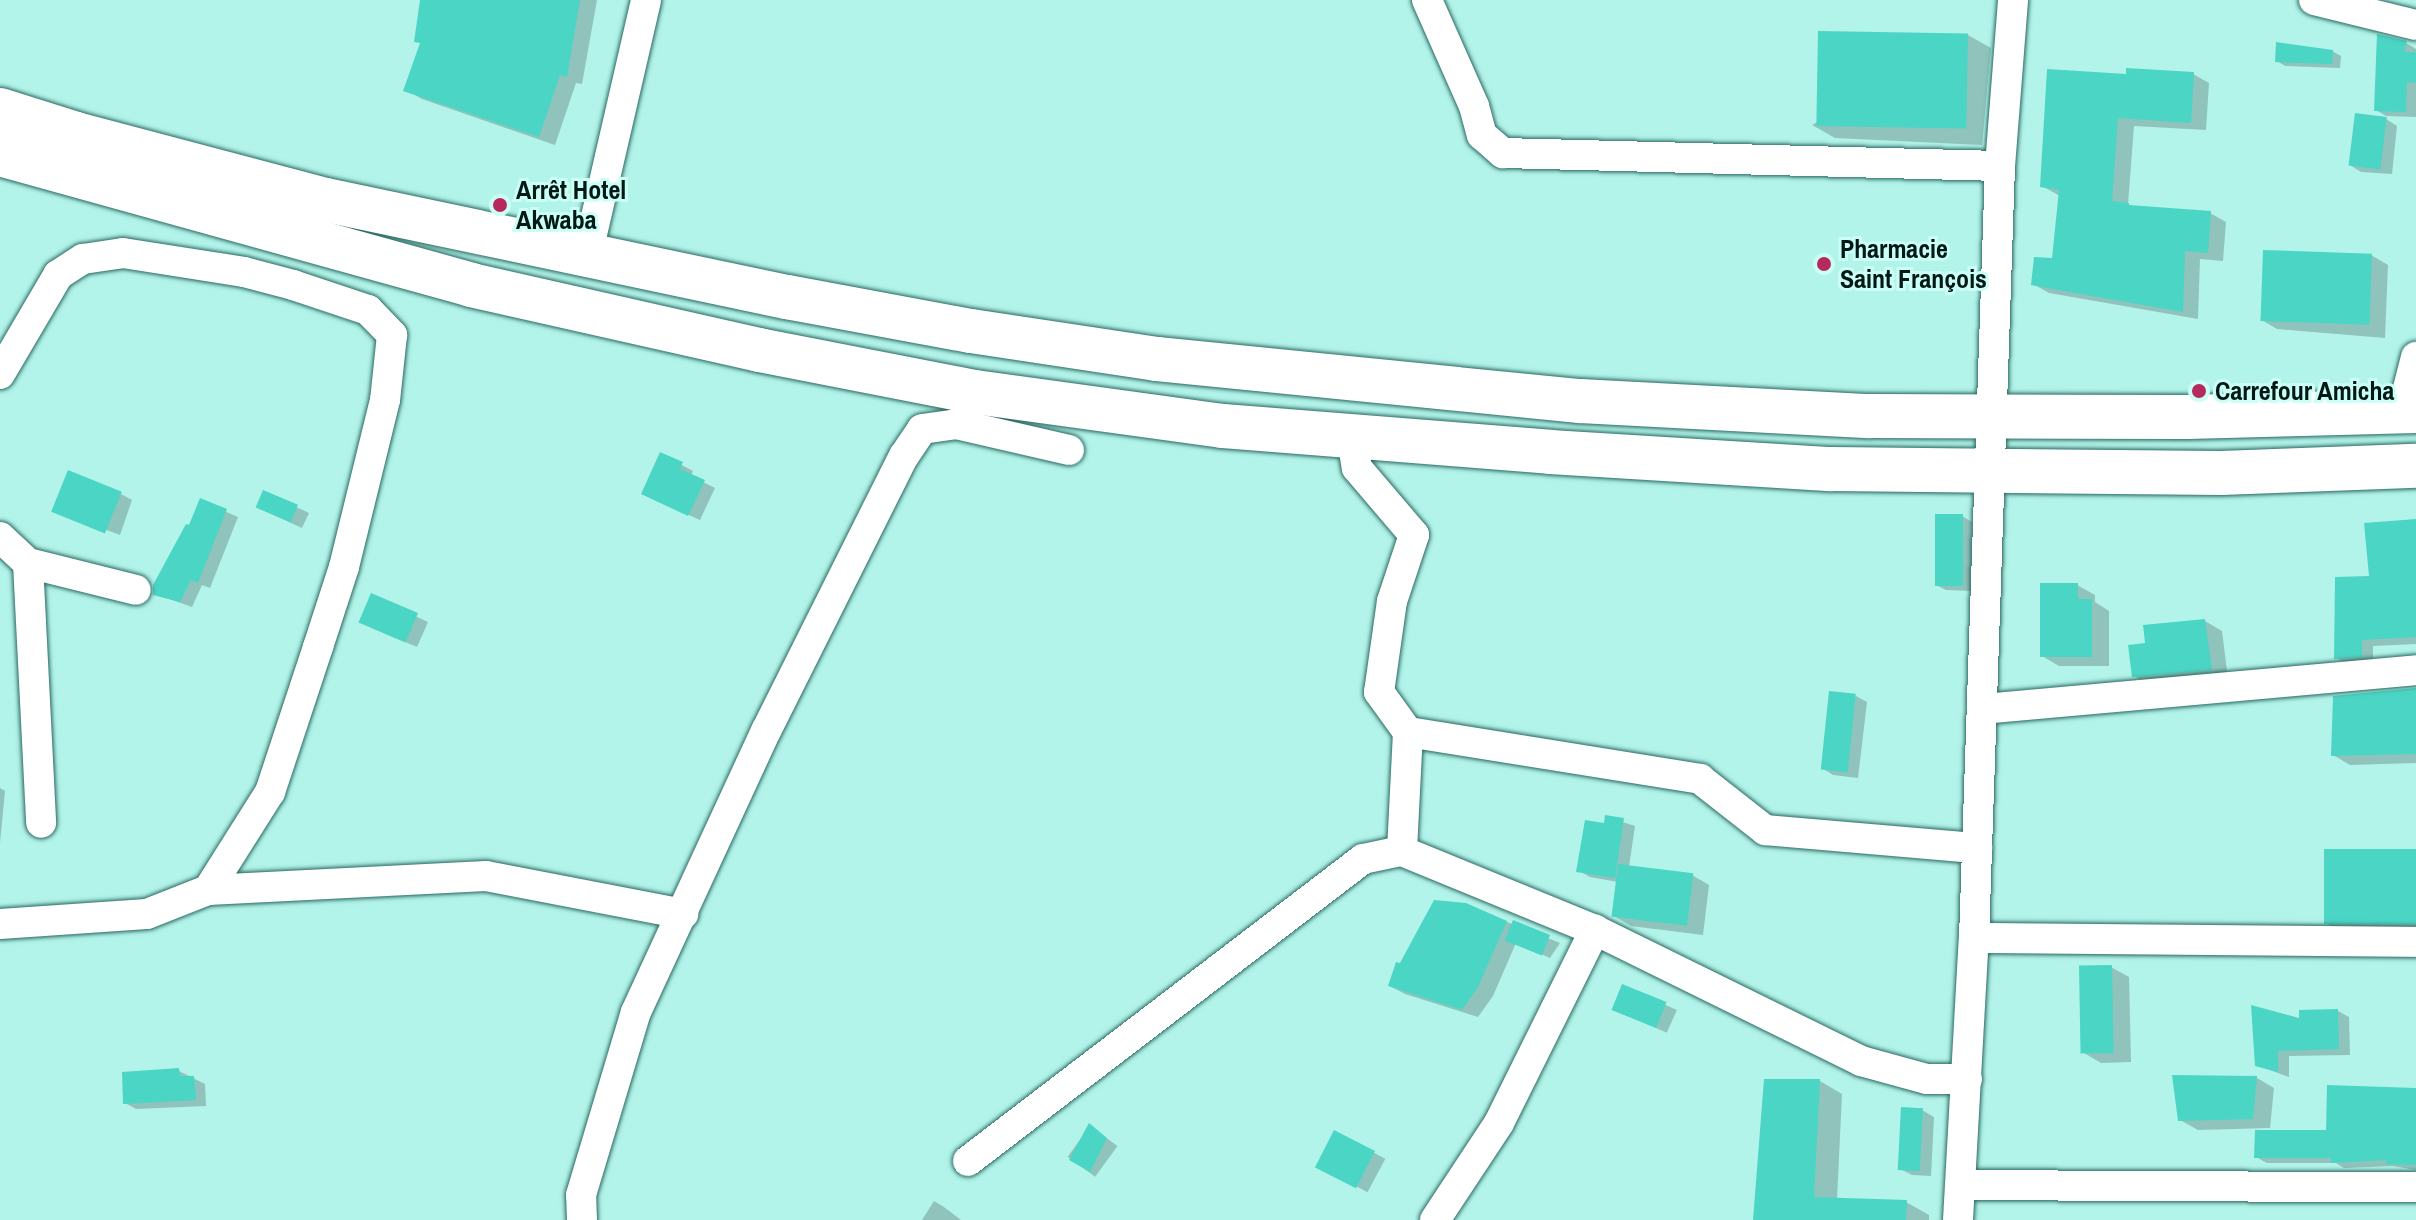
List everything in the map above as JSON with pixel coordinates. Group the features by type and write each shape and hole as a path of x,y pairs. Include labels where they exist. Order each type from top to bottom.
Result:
{"main road":[{"path":"0,110 76,134 326,200 391,211 587,256 955,328 1157,359 1580,401 1870,416 1993,419 2409,411"},
{"path":"0,154 471,285 759,350 990,394 1223,426 1352,438 1831,469 2221,473 2416,466"}],"street":[{"path":"1427,0 1474,106 1482,135 1503,153 2000,166"},
{"path":"1958,1220 1974,938 2000,166 2013,0"},
{"path":"2314,0 2416,25"},
{"path":"587,256 636,4"},
{"path":"0,374 58,275 83,259 123,253 244,272 293,285 368,310 392,335 385,400 344,567 270,792 208,890"},
{"path":"2409,411 2416,357"},
{"path":"582,1220 581,1195 636,1012 766,731 904,456 922,429 956,424 1069,450"},
{"path":"1352,438 1357,468 1414,535 1392,601 1379,692 1408,732 1402,851"},
{"path":"0,537 28,563 136,590"},
{"path":"28,563 41,823"},
{"path":"1982,709 2416,670"},
{"path":"1408,732 1700,779 1765,830 1977,848"},
{"path":"968,1161 1363,859 1402,851 1595,930 1861,1061 1927,1079 1967,1079"},
{"path":"0,924 147,914 208,890 486,876 683,914"},
{"path":"1435,1220 1499,1123 1595,930"},
{"path":"1974,938 2416,942"},
{"path":"1960,1185 2416,1187"}],"building":[{"path":"420,0 580,0 567,77 560,75 539,137 403,91 420,43 414,42"},
{"path":"1818,31 1968,34 1966,129 1816,126"},
{"path":"2377,34 2407,41 2404,52 2416,52 2416,83 2407,82 2406,112 2374,111"},
{"path":"2276,42 2333,50 2332,64 2275,62"},
{"path":"2126,68 2194,72 2191,123 2118,118 2112,201 2211,211 2208,253 2185,251 2183,312 2031,285 2034,257 2052,258 2059,190 2040,187 2047,69 2126,74"},
{"path":"2355,113 2387,117 2380,170 2349,166"},
{"path":"2263,250 2372,254 2369,325 2261,321"},
{"path":"660,452 683,462 680,469 705,480 688,516 641,494"},
{"path":"68,470 122,492 105,533 51,512"},
{"path":"263,490 298,505 291,522 256,507"},
{"path":"200,498 227,509 198,583 191,580 180,602 153,595 153,585 186,524 189,525"},
{"path":"1935,514 1963,514 1963,586 1935,586"},
{"path":"2416,519 2416,637 2362,640 2362,657 2334,659 2335,577 2369,576 2364,523"},
{"path":"2040,583 2078,583 2078,599 2092,599 2092,657 2040,657"},
{"path":"371,593 418,613 405,642 358,622"},
{"path":"2205,619 2212,670 2132,677 2128,645 2145,643 2143,625"},
{"path":"2416,688 2416,754 2331,756 2333,696"},
{"path":"1829,691 1856,694 1848,772 1821,770"},
{"path":"1605,815 1624,818 1615,878 1576,872 1585,820 1604,823"},
{"path":"2324,849 2416,849 2416,924 2324,924"},
{"path":"1618,864 1693,873 1687,926 1612,917"},
{"path":"1434,900 1466,903 1507,921 1478,987 1462,1010 1388,986 1396,962 1400,963"},
{"path":"1513,920 1550,935 1542,955 1505,940"},
{"path":"2112,965 2114,1053 2081,1054 2079,966"},
{"path":"1622,984 1667,1002 1656,1028 1612,1010"},
{"path":"2251,1005 2299,1018 2299,1010 2338,1009 2339,1049 2278,1051 2278,1072 2255,1066"},
{"path":"179,1068 180,1076 194,1076 196,1100 123,1104 122,1072"},
{"path":"2172,1075 2257,1076 2253,1119 2178,1121"},
{"path":"1764,1079 1820,1079 1814,1197 1907,1200 1906,1220 1753,1220"},
{"path":"2327,1085 2416,1088 2416,1165 2386,1164 2386,1160 2331,1163 2331,1158 2254,1158 2255,1130 2326,1130"},
{"path":"1901,1107 1923,1108 1920,1171 1898,1170"},
{"path":"1089,1123 1107,1138 1090,1172 1069,1160"},
{"path":"1334,1130 1375,1151 1356,1188 1315,1167"}],"place":[{"name":"Arrêt Hotel Akwaba","path":"500,205"},
{"name":"Pharmacie Saint François","path":"1824,264"},
{"name":"Carrefour Amicha","path":"2199,391"}]}
